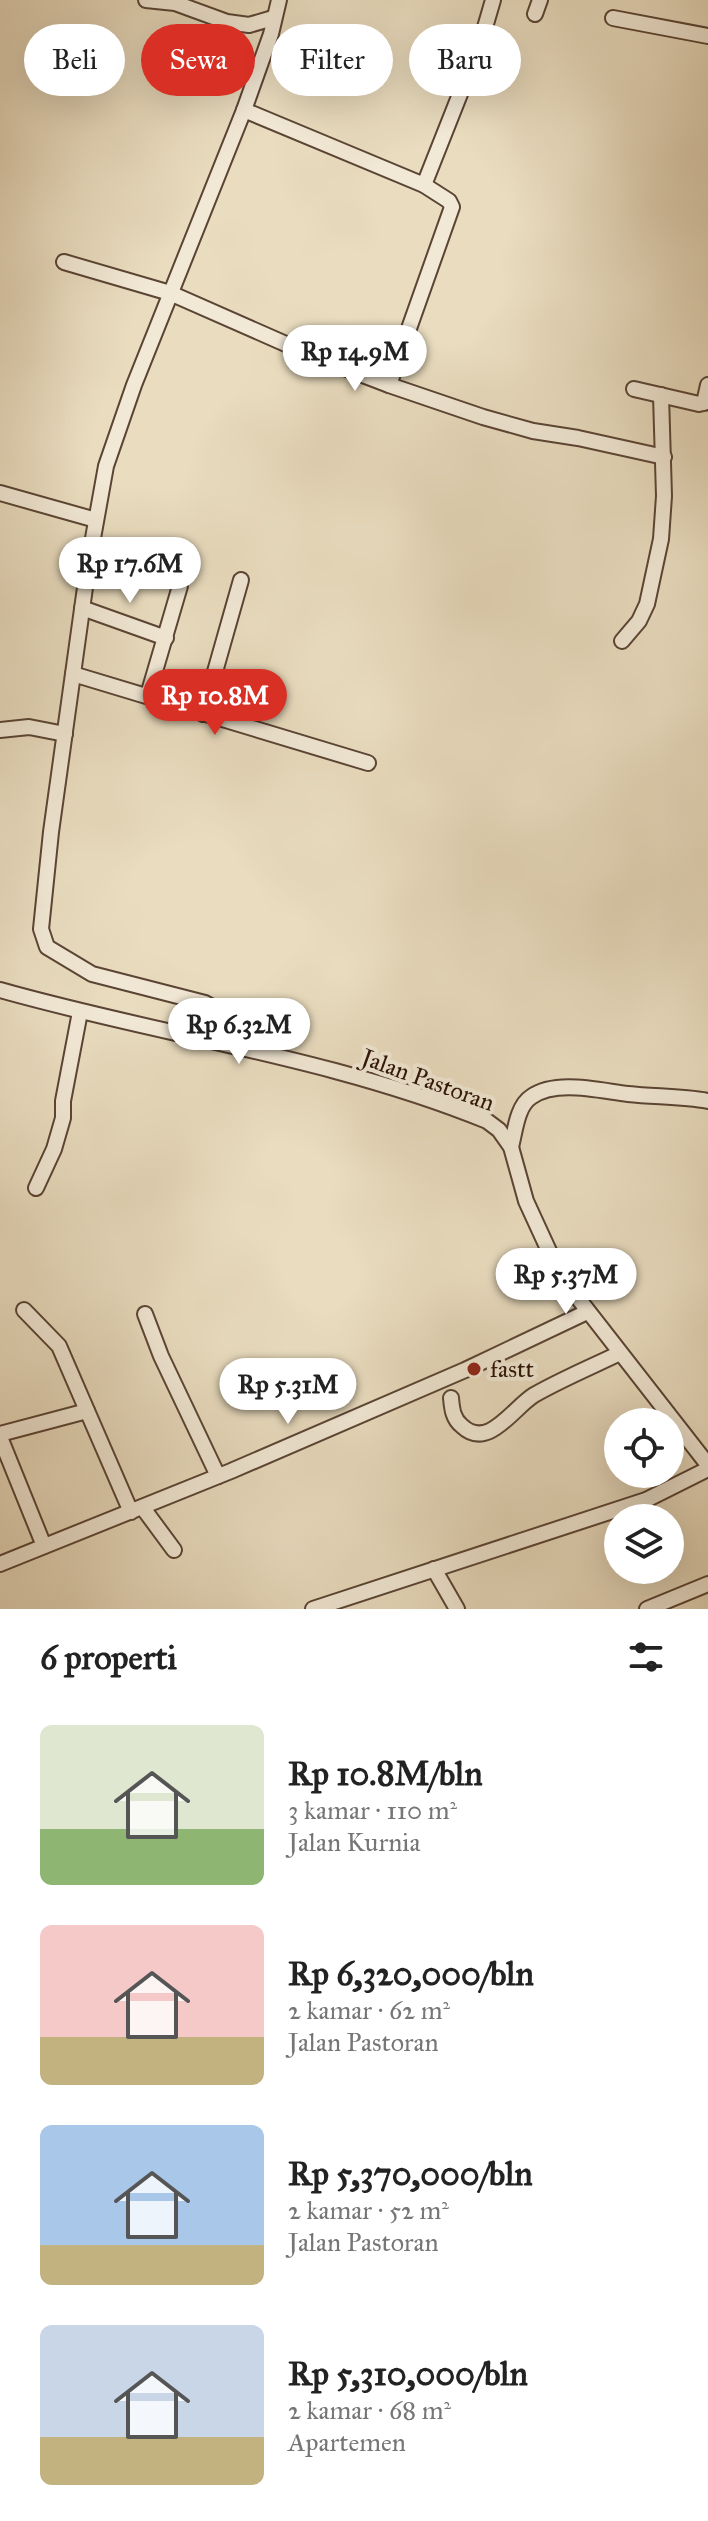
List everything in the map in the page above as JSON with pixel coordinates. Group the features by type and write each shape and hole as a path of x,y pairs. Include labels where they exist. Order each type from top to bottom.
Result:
{"street":[{"path":"153,0 175,3 227,22 249,25 273,18"},
{"path":"241,1047 233,1022 205,1003 92,974 47,947 41,929 82,608 106,466 134,385 244,110 271,34 279,0"},
{"path":"424,185 481,41 493,0"},
{"path":"613,18 708,36"},
{"path":"244,110 424,185 449,201 452,207 389,385"},
{"path":"64,262 170,293 299,350 389,385 533,431 664,457"},
{"path":"634,389 702,403 708,385"},
{"path":"622,641 639,621 649,595 661,539 664,457 661,395"},
{"path":"0,493 96,520"},
{"path":"203,714 241,580"},
{"path":"148,695 180,586"},
{"path":"82,608 166,638"},
{"path":"73,674 368,763"},
{"path":"0,730 29,727 65,734"},
{"name":"Jalan Pastoran","path":"0,990 80,1012 374,1080 487,1121 499,1130 511,1147 526,1201 560,1275 708,1467"},
{"path":"36,1188 54,1149 63,1118 66,1077 80,1012"},
{"path":"511,1147 521,1111 530,1097 544,1091 589,1087 626,1094 708,1101"},
{"path":"24,1310 59,1346 87,1411 137,1510 174,1550"},
{"path":"0,1564 137,1510 465,1370 587,1312"},
{"path":"145,1314 161,1356 218,1476"},
{"path":"451,1398 456,1421 467,1431 479,1434 495,1428 530,1397 620,1353"},
{"path":"44,1546 0,1436 87,1411"},
{"path":"313,1609 646,1500 708,1467"},
{"path":"434,1569 457,1609"},
{"path":"647,1609 708,1584"}],"place":[{"name":"fastt","path":"474,1369"}]}
